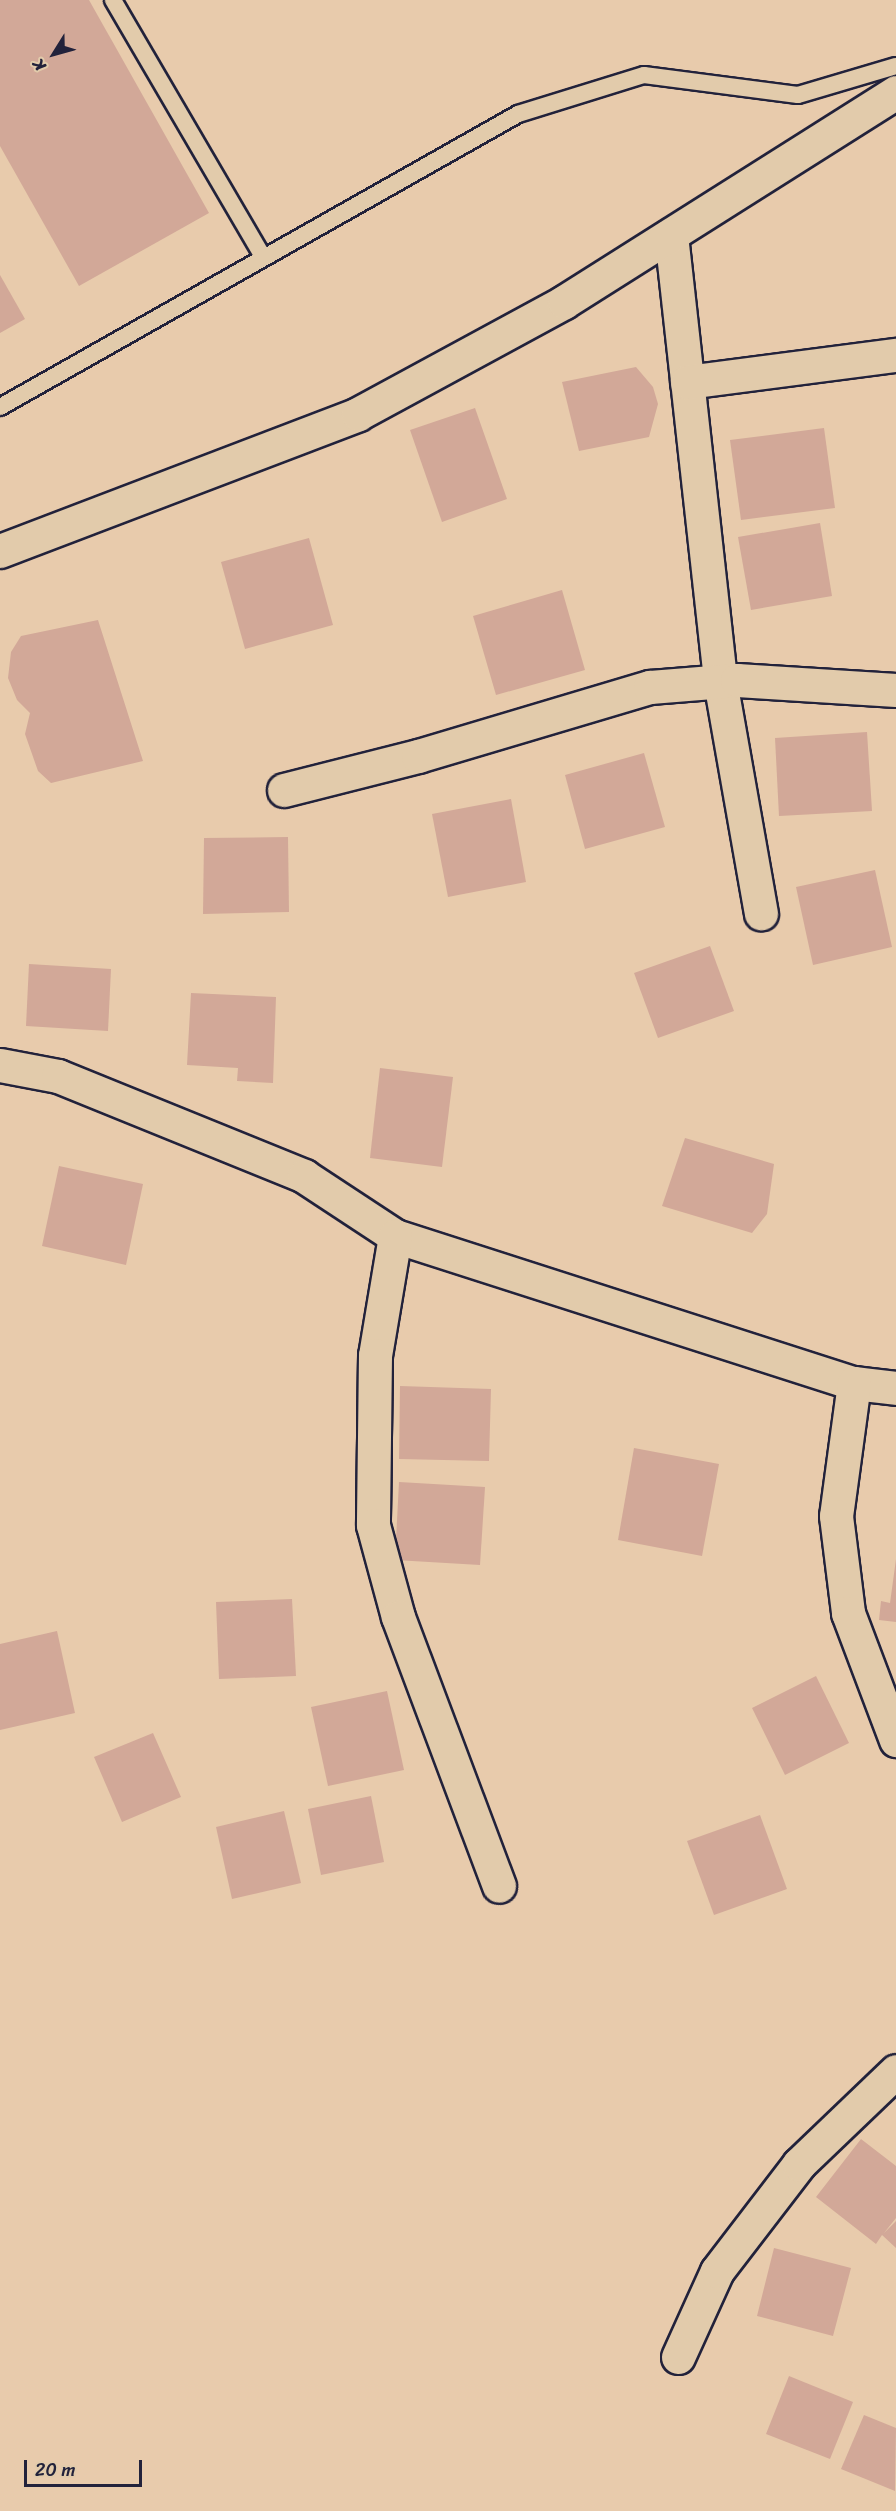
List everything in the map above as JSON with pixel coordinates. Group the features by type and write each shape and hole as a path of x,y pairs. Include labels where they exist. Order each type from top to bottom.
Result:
{"street":[{"path":"0,551 358,414 564,302 896,92"},
{"path":"671,235 720,681 761,913"},
{"path":"687,382 896,355"},
{"path":"284,789 418,756 650,687 720,681 896,690"},
{"path":"0,1065 58,1076 304,1176 395,1236 854,1383 896,1388"},
{"path":"395,1236 375,1355 373,1525 398,1617 499,1886"},
{"path":"854,1383 836,1516 848,1613 896,1740"},
{"path":"678,2357 717,2271 799,2164 896,2071"}],"lane":[{"path":"114,0 263,257"},
{"path":"0,406 518,114 644,75 798,95 896,66"}],"building":[{"path":"0,0 89,0 209,213 79,286 0,146"},
{"path":"0,275 25,319 0,333"},
{"path":"636,367 653,387 658,404 649,437 579,451 562,382"},
{"path":"475,408 507,499 442,522 410,430"},
{"path":"824,428 835,508 741,520 730,440"},
{"path":"820,523 832,596 751,610 738,537"},
{"path":"309,538 333,625 245,649 221,562"},
{"path":"562,590 585,670 496,695 473,616"},
{"path":"98,620 143,761 51,783 38,771 25,734 30,713 17,700 8,678 11,652 21,636"},
{"path":"867,732 872,811 779,816 775,738"},
{"path":"644,753 665,827 585,849 565,775"},
{"path":"511,799 526,882 448,897 432,814"},
{"path":"288,837 289,912 203,914 204,838"},
{"path":"875,870 892,947 813,965 796,887"},
{"path":"710,946 734,1011 658,1038 634,973"},
{"path":"29,964 111,969 108,1031 26,1026"},
{"path":"191,993 276,997 273,1083 237,1081 238,1068 187,1065"},
{"path":"380,1068 453,1077 442,1167 370,1158"},
{"path":"685,1138 774,1164 767,1214 752,1233 662,1206"},
{"path":"59,1166 143,1184 126,1265 42,1246"},
{"path":"400,1386 491,1389 489,1461 399,1459"},
{"path":"634,1448 719,1464 702,1556 618,1540"},
{"path":"399,1482 485,1487 480,1565 395,1560"},
{"path":"896,1559 896,1622 879,1620 881,1601 890,1603"},
{"path":"292,1599 296,1676 219,1679 216,1602"},
{"path":"57,1631 75,1713 0,1730 0,1644"},
{"path":"816,1676 849,1743 785,1775 752,1708"},
{"path":"387,1691 404,1770 328,1786 311,1707"},
{"path":"153,1733 181,1797 122,1822 94,1757"},
{"path":"371,1796 384,1862 321,1875 308,1809"},
{"path":"284,1811 301,1883 232,1899 216,1827"},
{"path":"760,1815 787,1889 714,1915 687,1841"},
{"path":"861,2139 896,2166 896,2218 884,2233 896,2221 896,2248 882,2235 876,2244 816,2197"},
{"path":"774,2248 851,2268 833,2336 757,2316"},
{"path":"789,2376 853,2402 830,2459 766,2434"},
{"path":"864,2415 896,2428 895,2491 841,2469"}]}
